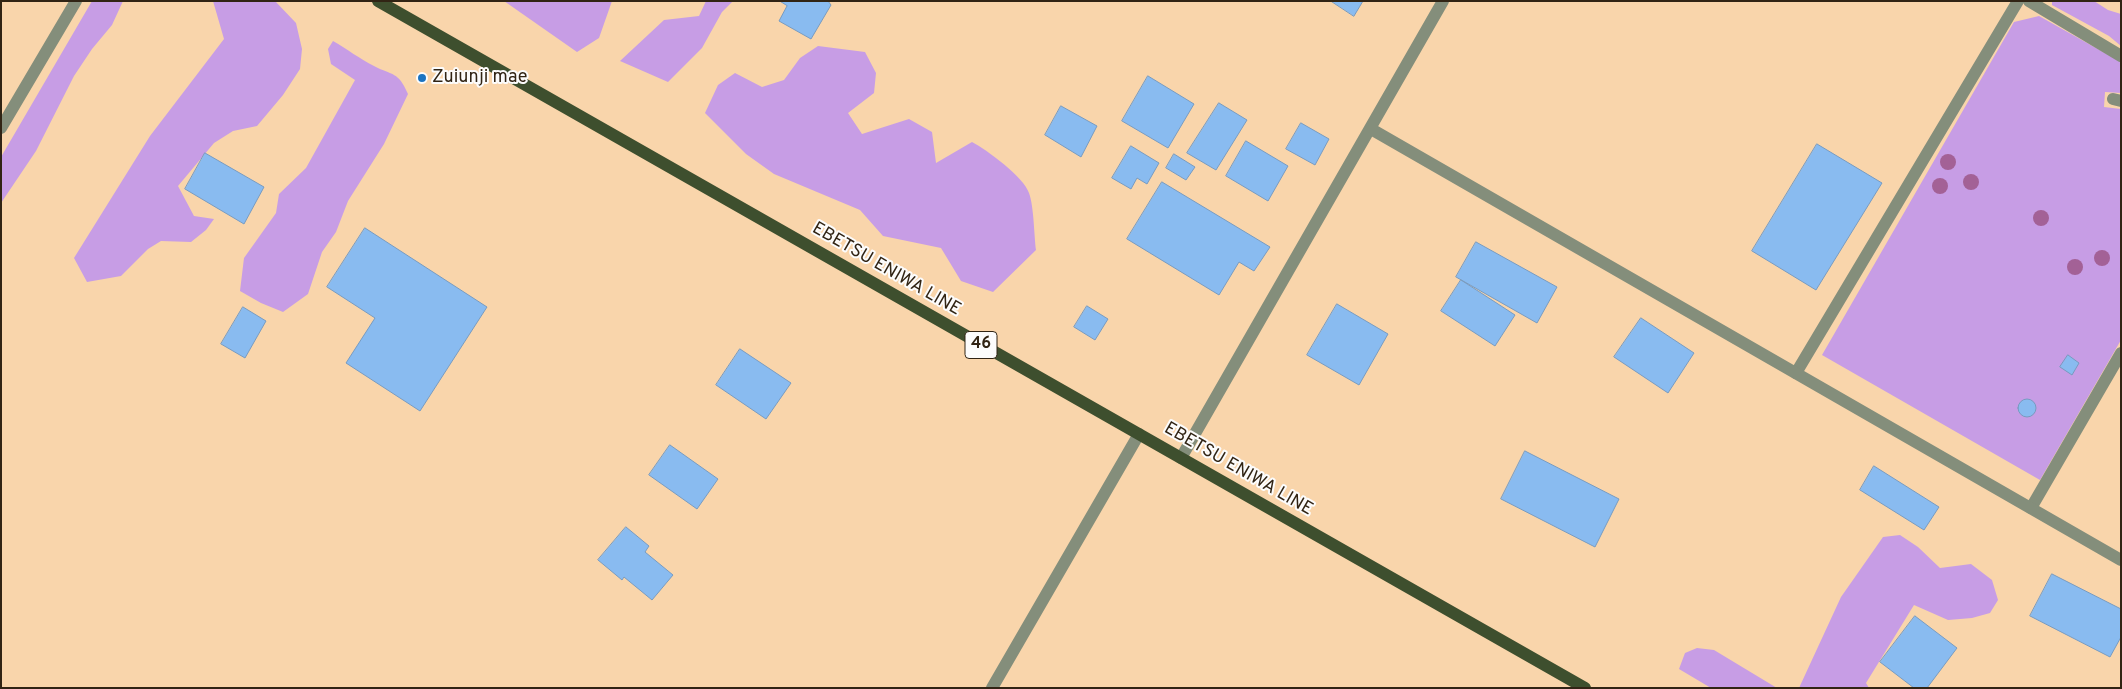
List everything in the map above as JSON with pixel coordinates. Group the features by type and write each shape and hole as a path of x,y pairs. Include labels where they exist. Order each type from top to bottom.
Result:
{"main road":[{"name":"EBETSU ENIWA LINE","path":"378,1 1585,688"}],"street":[{"path":"1,128 76,1"},
{"path":"1181,458 1371,129 1442,1"},
{"path":"1796,373 2018,1"},
{"path":"2029,1 2121,56"},
{"path":"1371,129 2121,560"},
{"path":"2031,508 2121,353"},
{"path":"992,688 1139,434"}],"shaded area":[{"path":"92,1 123,1 112,25 92,49 74,76 36,151 1,203 1,157"},
{"path":"213,1 275,1 296,23 302,49 300,69 283,95 257,126 233,131 214,143 178,186 194,216 214,219 206,230 191,242 161,241 148,249 121,276 87,282 74,258 150,136 224,39"},
{"path":"504,1 612,1 599,38 577,52"},
{"path":"706,1 733,1 722,12 702,48 668,82 620,61 664,20 699,16"},
{"path":"2052,1 2094,1 2108,10 2121,14 2121,46 2109,36 2052,5"},
{"path":"2039,16 2121,62 2121,93 2105,92 2104,107 2121,109 2121,340 2040,480 1822,355 2014,22"},
{"path":"333,41 369,63 394,75 401,81 408,94 384,144 348,201 336,232 322,252 308,294 283,312 261,303 240,291 244,258 276,213 279,194 306,168 355,80 331,64 328,49"},
{"path":"818,46 865,52 876,73 874,93 848,113 862,134 909,119 932,132 936,163 972,142 1004,164 1026,187 1032,206 1036,250 993,292 961,281 941,248 883,236 860,210 774,174 746,154 705,113 718,85 735,73 762,87 784,80 800,58"},
{"path":"1900,535 1918,547 1940,568 1971,564 1992,580 1998,600 1990,613 1972,618 1948,620 1914,605 1866,683 1869,688 1799,688 1841,597 1883,537"},
{"path":"1697,648 1714,650 1777,688 1711,688 1679,669 1685,653"}],"building":[{"path":"780,1 828,1 831,5 811,39 779,21 787,6"},
{"path":"1331,1 1363,1 1354,16"},
{"path":"1148,76 1194,104 1168,148 1122,121"},
{"path":"1219,103 1247,120 1216,170 1187,153"},
{"path":"1061,106 1097,126 1081,157 1045,135"},
{"path":"1301,123 1329,139 1315,165 1286,149"},
{"path":"1246,141 1288,166 1268,201 1226,176"},
{"path":"1817,144 1882,183 1816,290 1752,251"},
{"path":"1131,146 1159,163 1147,184 1137,178 1131,189 1112,178"},
{"path":"205,153 264,187 244,224 185,189"},
{"path":"1174,154 1195,167 1186,180 1166,168"},
{"path":"1162,182 1270,247 1254,271 1239,262 1219,295 1127,239"},
{"path":"365,228 487,307 420,411 346,363 375,318 327,287"},
{"path":"1476,242 1557,287 1537,323 1456,277"},
{"path":"1461,280 1515,315 1495,346 1441,311"},
{"path":"1337,304 1388,334 1359,385 1307,355"},
{"path":"1087,306 1108,319 1095,340 1074,327"},
{"path":"243,307 266,321 245,358 221,344"},
{"path":"1641,318 1694,353 1668,393 1614,357"},
{"path":"740,349 791,383 766,419 716,385"},
{"path":"2068,355 2079,363 2072,375 2060,367"},
{"path":"2027,399 2033,402 2036,408 2033,414 2027,417 2021,414 2018,408 2021,402"},
{"path":"670,445 718,479 697,509 649,475"},
{"path":"1525,451 1619,499 1595,547 1501,499"},
{"path":"1874,466 1939,507 1924,530 1860,490"},
{"path":"626,527 649,546 645,552 673,575 652,600 624,577 622,580 598,560"},
{"path":"2052,574 2121,609 2121,637 2110,657 2030,616"},
{"path":"1915,616 1957,648 1927,688 1914,688 1880,662"}],"place":[{"name":"Zuiunji mae","path":"422,78"}]}
